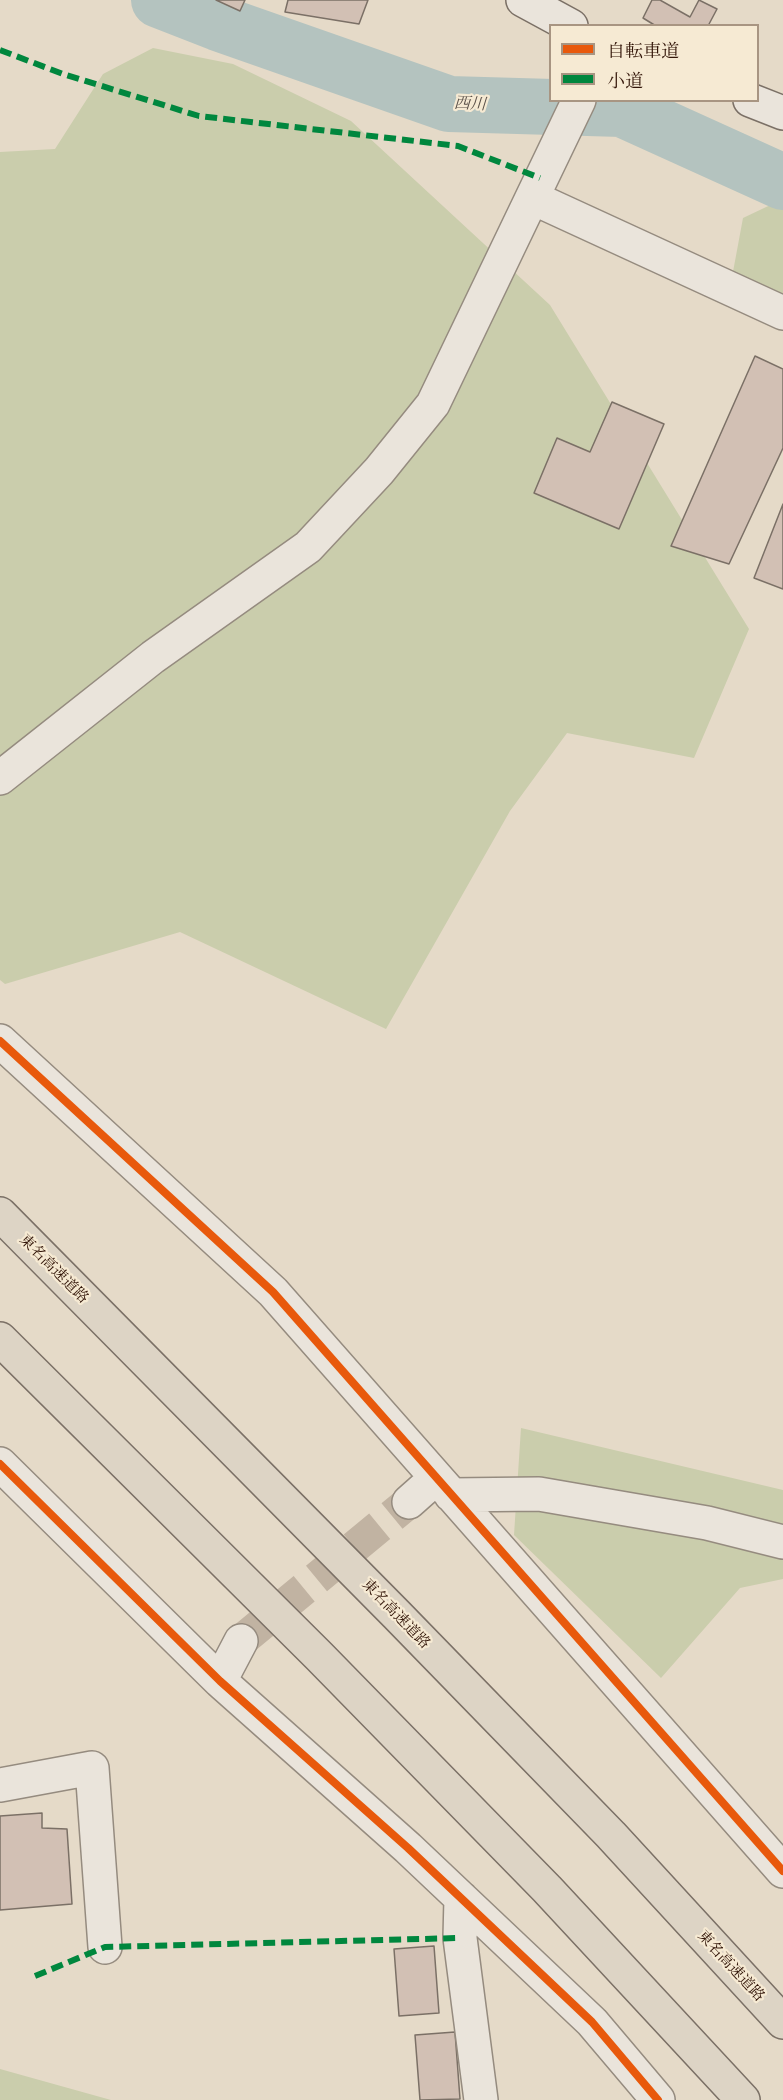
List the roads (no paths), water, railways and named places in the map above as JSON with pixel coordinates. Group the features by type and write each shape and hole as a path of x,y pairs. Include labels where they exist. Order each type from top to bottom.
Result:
{"highway":[{"name":"東名高速道路","path":"0,1214 611,1835 783,2022"},
{"path":"0,1339 320,1656 547,1889 744,2100"}],"street":[{"path":"524,0 567,24"},
{"path":"0,778 153,657 308,547 363,488 433,404 578,102"},
{"path":"755,102 783,113"},
{"path":"536,188 783,313"},
{"path":"0,1041 273,1292 783,1872"},
{"path":"0,1464 220,1681 408,1848 592,2022 658,2100"},
{"path":"409,1502 444,1486 539,1494 707,1523 783,1542"},
{"path":"220,1681 241,1641"},
{"path":"0,1785 92,1768 105,1947"},
{"path":"461,1898 460,1938 481,2100"}],"waterway":[{"name":"西川","path":"159,0 449,104 622,109 783,182"}],"tunnel":[{"path":"241,1641 409,1502"}]}
